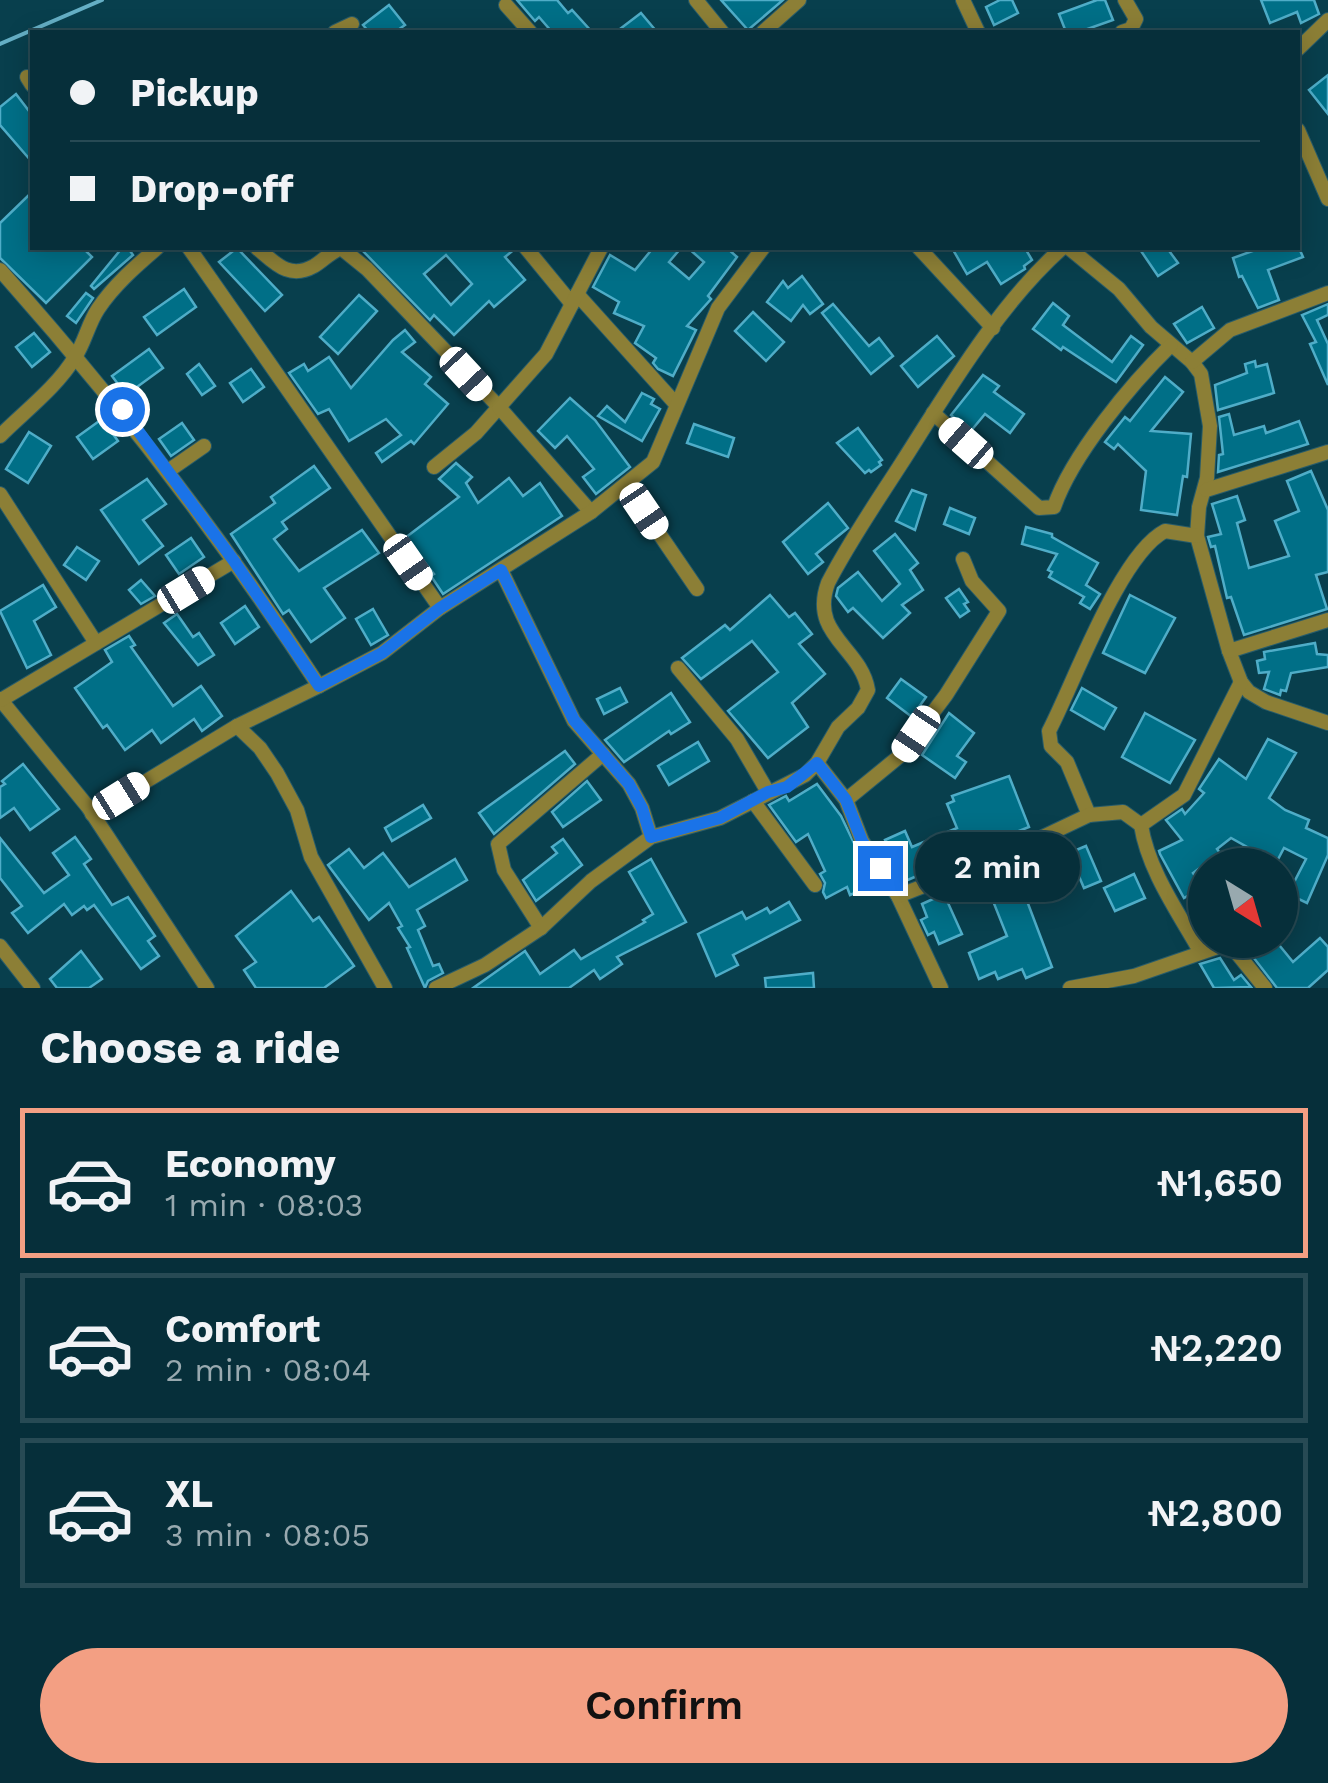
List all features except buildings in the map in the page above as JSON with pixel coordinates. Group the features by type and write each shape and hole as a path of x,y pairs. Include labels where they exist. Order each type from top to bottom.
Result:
{"street":[{"path":"696,0 720,30"},
{"path":"765,30 799,0"},
{"path":"963,0 977,30"},
{"path":"1125,0 1136,19 1126,30"},
{"path":"506,6 528,30"},
{"path":"1300,47 1328,20"},
{"path":"340,30 352,24"},
{"path":"1302,150 1328,200"},
{"path":"0,436 77,356 99,308 153,250"},
{"path":"189,250 440,608"},
{"path":"260,250 282,270 296,272 314,266 336,250"},
{"path":"343,250 367,269 499,408 591,512"},
{"path":"528,250 676,403"},
{"path":"434,467 476,433 546,354 600,250"},
{"path":"92,814 237,726 382,653 440,608 591,512 626,485 653,462 718,308 762,250"},
{"path":"921,250 993,328"},
{"path":"436,988 485,965 541,928 592,881 651,837 698,827 768,792 787,787 817,763 823,748 858,708 868,690 864,674 826,622 822,600 834,571 933,413 993,328 1046,262 1062,250"},
{"path":"1068,250 1119,289 1150,327 1201,374 1208,405 1206,490 1198,508 1197,536 1229,651 1248,692 1266,702 1328,722"},
{"path":"0,270 77,356 168,471 319,686"},
{"path":"1192,362 1230,330 1328,293"},
{"path":"933,413 1039,508 1054,507 1062,482 1096,434 1171,345"},
{"path":"168,471 204,446"},
{"path":"1206,490 1328,452"},
{"path":"626,485 697,590"},
{"path":"0,494 96,643"},
{"path":"1089,815 1066,762 1051,746 1049,731 1116,589 1138,554 1165,531 1197,536"},
{"path":"846,800 902,755 1000,611 972,581 963,559"},
{"path":"207,988 92,814 0,700 234,561"},
{"path":"501,570 574,720 629,784 651,837"},
{"path":"1229,651 1328,620"},
{"path":"678,668 737,739 768,792"},
{"path":"1141,825 1184,794 1241,682"},
{"path":"237,726 278,773 296,810 310,857 385,988"},
{"path":"541,928 504,870 498,844 603,754"},
{"path":"817,763 846,800 862,841 898,896 940,988"},
{"path":"753,802 814,885"},
{"path":"898,896 1011,852 1089,815 1123,812 1141,825 1166,892 1188,930"},
{"path":"0,946 34,988"},
{"path":"1070,988 1134,982 1188,957"},
{"path":"1241,958 1265,988"}],"waterway":[{"path":"32,30 102,0"},
{"path":"0,44 30,31"}],"route":[{"path":"122,409 279,624 319,686 382,653 440,608 501,570 574,720 629,784 651,837 720,818 768,792 787,787 817,763 846,800 862,841 880,868"}]}
